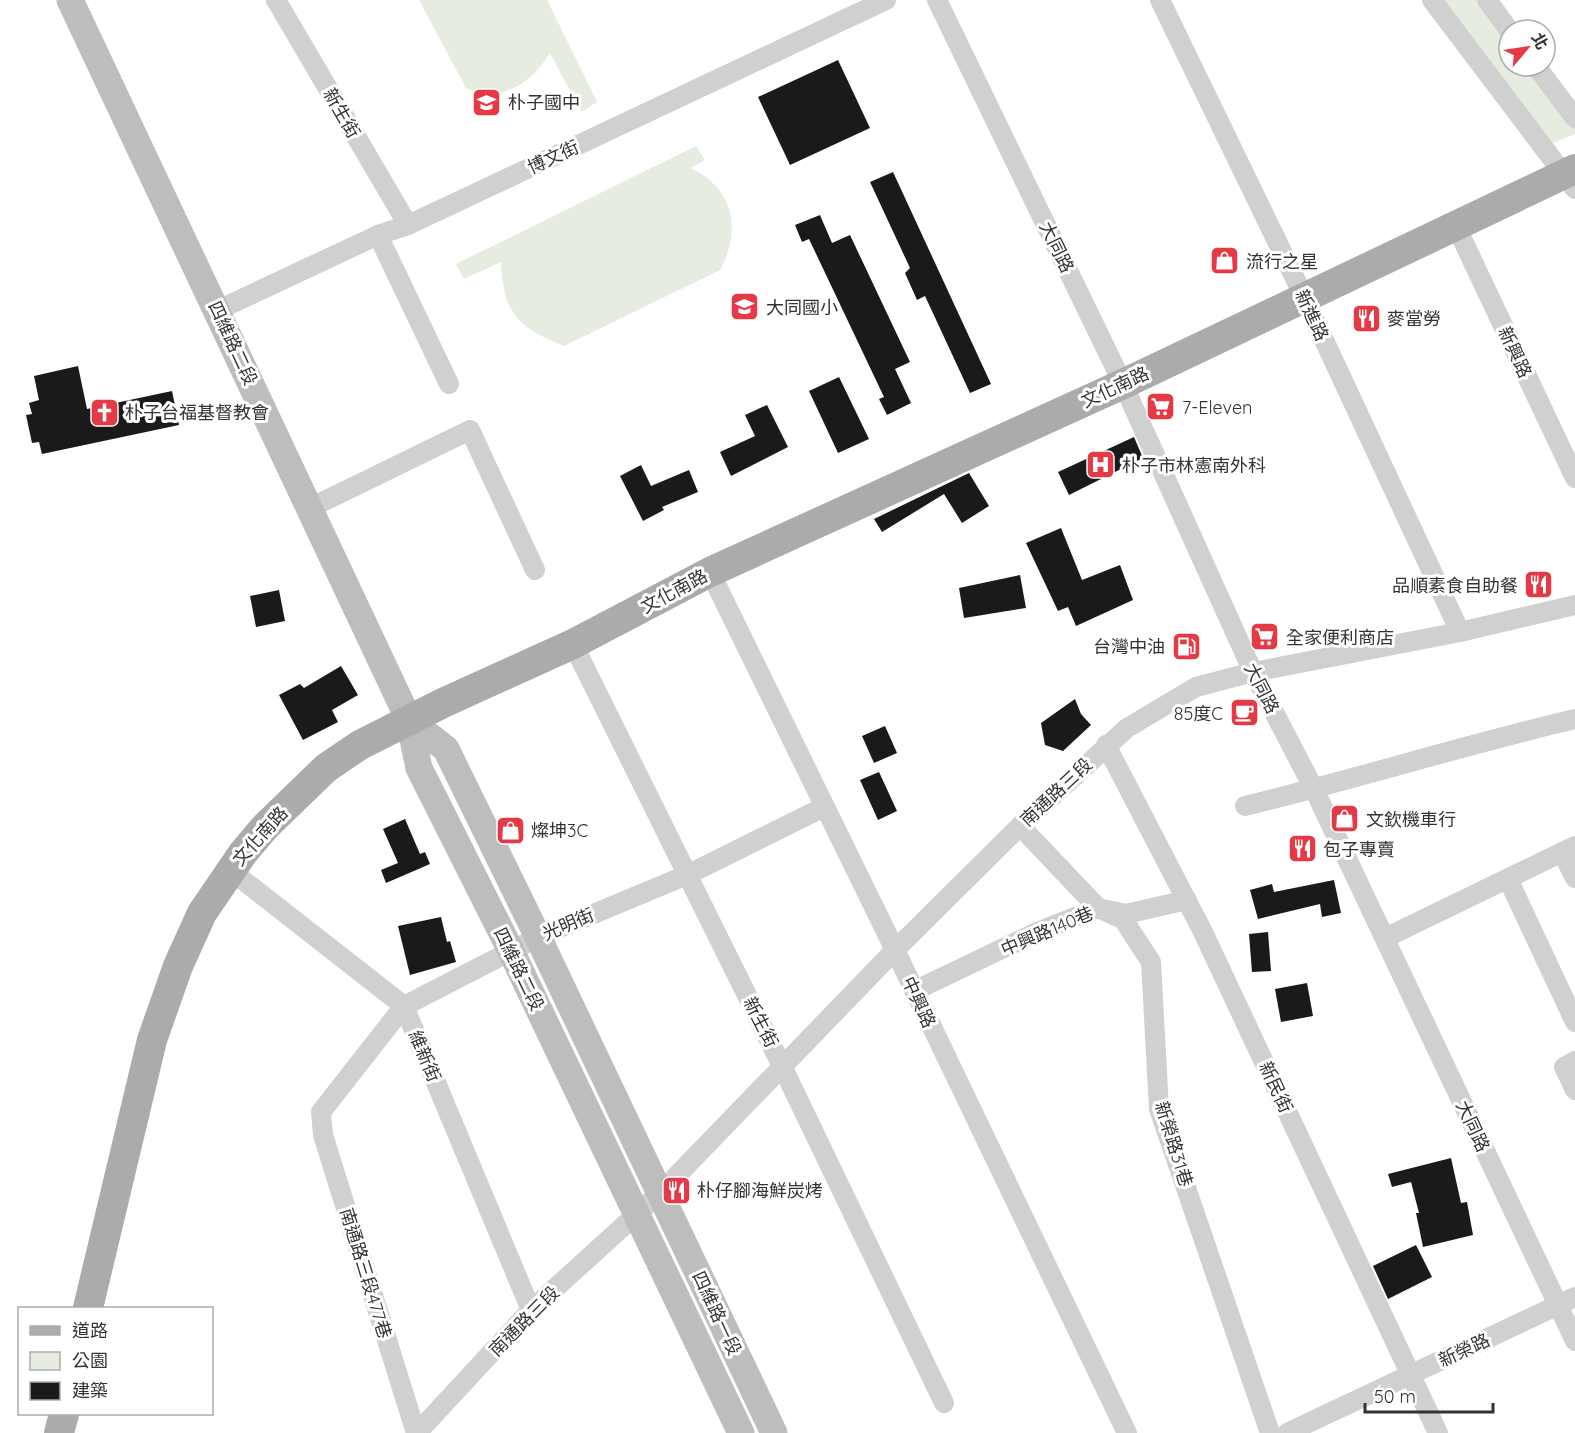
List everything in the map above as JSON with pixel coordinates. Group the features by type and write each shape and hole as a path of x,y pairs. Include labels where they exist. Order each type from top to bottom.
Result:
{"main road":[{"name":"文化南路","path":"88,1307 153,1040 178,966 202,913 230,870 265,826 326,768 360,745 573,644 710,572 1123,384 1456,226 1571,178"},
{"path":"59,1433 64,1415"}],"street":[{"name":"四維路二段","path":"70,0 218,310 409,720 419,768 511,951 636,1215"},
{"name":"新生街","path":"276,0 408,225"},
{"name":"博文街","path":"218,310 378,235 408,225 886,0"},
{"name":"大同路","path":"937,0 1123,384 1253,672 1314,789 1384,938 1566,1301 1575,1341"},
{"name":"新進路","path":"1160,0 1304,297 1460,632"},
{"path":"1432,0 1571,178"},
{"path":"1487,0 1500,18"},
{"path":"1545,78 1575,118"},
{"name":"新興路","path":"1456,226 1575,478"},
{"path":"378,235 449,384"},
{"path":"310,508 470,430 536,570"},
{"name":"中興路","path":"710,572 1127,1433"},
{"name":"南通路三段","path":"416,1433 531,1310 660,1193 895,950 1020,826 1127,728 1196,687 1253,672 1460,632 1575,605"},
{"name":"新生街","path":"573,644 783,1066 944,1403"},
{"path":"1245,806 1488,740 1575,719"},
{"name":"四維路二段","path":"409,720 446,749 660,1193"},
{"name":"新民街","path":"1106,745 1187,900 1438,1433"},
{"name":"光明街","path":"321,1112 404,1006 538,937 687,875 824,807"},
{"name":"新榮路31巷","path":"1020,826 1098,908 1123,919 1150,962 1159,1108 1270,1433"},
{"path":"1384,938 1569,849 1575,878"},
{"name":"維新街","path":"230,870 404,1006 531,1310"},
{"path":"1508,879 1575,1022"},
{"name":"中興路140巷","path":"914,991 1037,932 1098,908 1126,914 1187,900"},
{"path":"1575,1061 1564,1067 1575,1090"},
{"name":"南通路三段477巷","path":"321,1112 323,1135 416,1433"},
{"name":"四維路一段","path":"660,1193 774,1433"},
{"name":"四維路一段","path":"636,1215 741,1433"},
{"name":"新榮路","path":"1287,1433 1566,1301"}],"green space":[{"path":"419,0 547,0 597,102 581,112 550,53 534,74 514,88 492,93 466,88"},
{"path":"1440,0 1479,0 1497,24 1497,77"},
{"path":"1498,78 1538,78 1575,127 1575,134 1548,145"},
{"path":"696,146 705,160 691,168 717,187 730,212 731,240 720,270 564,346 535,332 516,316 505,294 501,262 464,279 456,264"}],"building":[{"path":"838,60 870,128 790,165 758,97"},
{"path":"893,172 991,384 970,393 925,296 917,300 905,273 910,268 870,182"},
{"path":"820,215 832,243 850,235 910,362 895,369 911,403 887,415 879,399 884,397 809,239 802,242 795,225"},
{"name":"朴子台福基督教會","path":"78,366 87,409 172,391 179,425 42,454 39,442 32,443 26,415 32,414 29,403 39,400 34,376"},
{"path":"839,377 869,439 838,453 809,391"},
{"path":"767,405 788,447 731,476 720,452 755,436 745,415"},
{"name":"朴子市林憲南外科","path":"1134,437 1143,458 1069,495 1058,472"},
{"path":"641,465 651,486 689,470 698,492 662,507 664,510 643,521 620,476"},
{"path":"969,473 989,506 962,523 944,494 882,532 874,519"},
{"path":"1061,528 1082,580 1120,565 1133,600 1076,626 1068,607 1058,611 1026,543"},
{"path":"1020,575 1026,608 964,618 959,588"},
{"path":"279,590 285,621 256,627 250,596"},
{"path":"341,666 358,695 332,710 338,722 303,740 279,695 300,684 304,688"},
{"path":"1075,699 1081,714 1091,725 1063,751 1045,745 1041,723"},
{"path":"885,726 897,753 874,763 862,736"},
{"path":"879,772 897,811 878,820 860,780"},
{"path":"405,819 420,854 425,852 430,864 386,883 381,870 398,863 383,829"},
{"path":"1334,880 1341,913 1322,917 1320,904 1258,919 1250,890 1272,884 1274,892"},
{"path":"441,917 447,942 450,941 456,962 410,975 398,926"},
{"path":"1268,932 1271,971 1252,972 1249,934"},
{"path":"1307,983 1313,1016 1281,1022 1275,989"},
{"path":"1451,1158 1461,1203 1467,1202 1473,1235 1423,1247 1416,1213 1419,1213 1411,1182 1392,1187 1388,1174"},
{"path":"1416,1245 1432,1277 1388,1299 1373,1266"}],"place":[{"name":"朴子國中","path":"487,102"},
{"name":"流行之星","path":"1225,261"},
{"name":"大同國小","path":"745,307"},
{"name":"麥當勞","path":"1366,318"},
{"name":"7-Eleven","path":"1161,407"},
{"name":"朴子台福基督教會","path":"104,412"},
{"name":"朴子市林憲南外科","path":"1101,465"},
{"name":"品順素食自助餐","path":"1539,585"},
{"name":"全家便利商店","path":"1265,637"},
{"name":"台灣中油","path":"1186,646"},
{"name":"85度C","path":"1244,713"},
{"name":"文欽機車行","path":"1345,819"},
{"name":"燦坤3C","path":"510,830"},
{"name":"包子專賣","path":"1302,849"},
{"name":"朴仔腳海鮮炭烤","path":"676,1190"}]}
